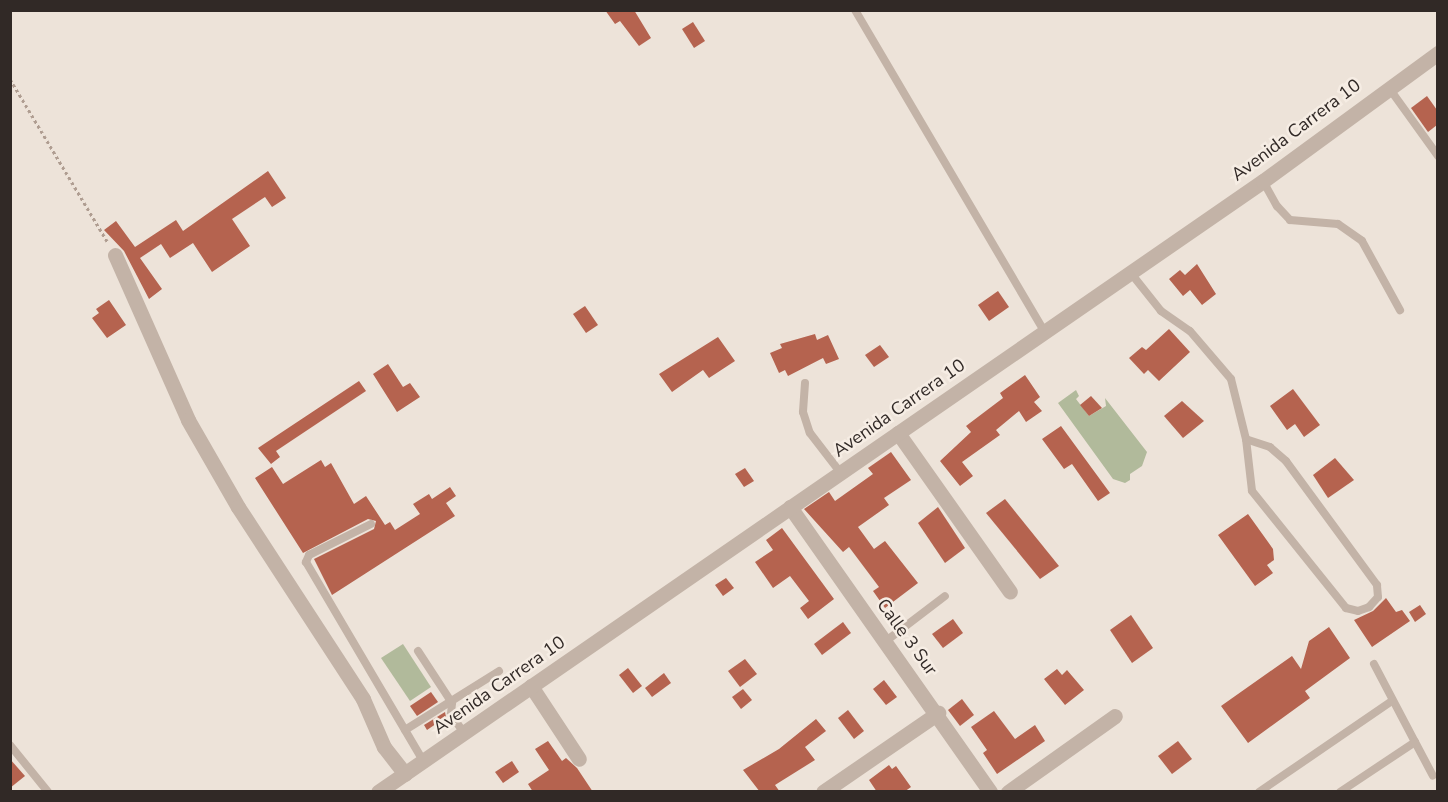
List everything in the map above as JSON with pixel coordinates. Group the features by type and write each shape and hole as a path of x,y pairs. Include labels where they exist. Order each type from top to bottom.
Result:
{"street":[{"name":"Avenida Carrera 10","path":"378,792 1263,181 1388,86 1437,53"},
{"path":"116,255 188,420 238,507 363,699 384,747 405,774"},
{"path":"898,433 1010,592"},
{"name":"Calle 3 Sur","path":"790,507 938,713 990,792"},
{"path":"531,686 579,759"},
{"path":"823,792 938,713"},
{"path":"1008,792 1115,716"}],"lane":[{"path":"855,10 1044,331"},
{"path":"1388,86 1437,156"},
{"path":"1263,181 1277,206 1290,220 1338,224 1362,241 1400,310"},
{"path":"1130,272 1161,310 1190,331 1231,379 1246,439 1252,491 1346,608 1358,611 1369,607 1378,597 1377,585 1286,461 1270,447 1246,439"},
{"path":"805,383 803,412 810,433 840,472"},
{"path":"371,525 309,555 306,562 424,762"},
{"path":"886,640 945,596"},
{"path":"418,651 452,703 451,714 464,733"},
{"path":"1374,664 1433,776"},
{"path":"405,730 452,703 499,671"},
{"path":"1260,791 1392,701"},
{"path":"1340,792 1415,742"},
{"path":"10,744 48,792"}],"path":[{"path":"10,79 116,255"}],"green space":[{"path":"1076,390 1079,396 1076,399 1089,416 1106,406 1105,398 1147,452 1142,466 1130,474 1130,480 1125,483 1113,479 1058,403"},
{"path":"403,644 431,687 410,701 381,658"}],"building":[{"path":"605,10 634,10 651,38 639,46 620,21 615,24"},
{"path":"693,22 705,41 694,48 682,29"},
{"path":"1427,96 1437,110 1437,125 1428,132 1411,108"},
{"path":"268,171 286,198 272,207 265,197 232,219 250,246 212,272 193,243 170,258 161,244 140,258 162,289 149,299 124,251 104,230 116,221 135,247 176,220 183,231"},
{"path":"1197,264 1216,294 1202,305 1190,290 1183,296 1169,279 1180,270 1185,275"},
{"path":"998,291 1009,307 989,321 978,305"},
{"path":"109,300 126,325 107,338 92,318 99,313 96,309"},
{"path":"585,306 598,325 586,333 573,314"},
{"path":"1169,329 1190,352 1159,381 1148,370 1144,374 1129,358 1142,347 1146,350"},
{"path":"815,334 817,340 828,335 839,359 826,364 823,358 788,376 785,370 779,373 770,353 782,348 780,344"},
{"path":"718,337 735,361 709,378 703,370 672,392 659,374"},
{"path":"880,345 889,357 874,367 865,355"},
{"path":"388,364 403,387 410,383 420,397 397,412 373,374"},
{"path":"1025,375 1040,397 1034,402 1042,411 1026,422 1019,411 996,430 1000,435 962,462 973,476 960,486 940,461 971,432 966,426 1003,398 1000,393"},
{"path":"359,381 366,391 276,451 280,457 271,464 258,448"},
{"path":"1293,389 1320,425 1304,437 1295,424 1287,430 1270,406"},
{"path":"1091,396 1102,408 1089,416 1080,405"},
{"path":"1182,401 1204,421 1183,438 1164,416"},
{"path":"1061,426 1110,493 1098,501 1072,464 1064,469 1042,439"},
{"path":"891,452 911,480 884,498 889,505 858,527 874,549 885,541 918,583 885,608 873,591 879,587 849,547 843,552 804,509 829,492 835,501 873,474 868,468"},
{"path":"1335,458 1354,480 1328,498 1313,475"},
{"path":"321,460 325,467 331,463 354,504 366,496 385,525 390,522 395,530 420,514 413,504 429,494 432,499 450,487 456,496 446,503 455,516 332,595 314,559 374,529 376,521 368,519 303,553 255,478 272,467 283,484"},
{"path":"745,468 754,481 744,487 735,474"},
{"path":"1005,499 1059,566 1040,579 986,513"},
{"path":"938,507 965,548 945,563 918,523"},
{"path":"1248,514 1273,549 1274,560 1267,565 1273,573 1255,586 1218,535"},
{"path":"782,528 834,599 808,619 800,608 809,601 790,576 773,588 755,562 773,550 766,540"},
{"path":"726,578 734,588 723,596 715,585"},
{"path":"1386,598 1396,612 1402,610 1410,621 1372,647 1354,620 1373,611"},
{"path":"1420,605 1426,614 1415,622 1409,612"},
{"path":"1131,615 1153,648 1132,663 1110,630"},
{"path":"953,619 963,633 943,648 932,634"},
{"path":"843,622 851,633 822,655 814,644"},
{"path":"1329,627 1350,658 1305,691 1310,698 1248,743 1221,706 1292,656 1301,669 1309,641"},
{"path":"745,659 757,674 740,687 728,671"},
{"path":"628,668 642,686 633,693 619,675"},
{"path":"1057,669 1062,675 1067,670 1084,690 1065,705 1044,679"},
{"path":"664,673 671,683 652,697 645,688"},
{"path":"884,680 897,697 886,705 873,689"},
{"path":"743,689 752,700 741,709 732,697"},
{"path":"431,692 438,702 417,716 410,706"},
{"path":"962,699 974,715 960,726 948,710"},
{"path":"848,710 864,731 854,739 838,718"},
{"path":"994,711 1015,739 1035,725 1045,741 997,774 983,753 987,750 971,727"},
{"path":"445,712 446,717 427,730 424,725"},
{"path":"816,719 826,731 805,747 815,760 775,785 780,792 760,792 743,770 779,749"},
{"path":"548,741 562,761 566,758 577,768 593,792 533,792 528,784 549,770 535,749"},
{"path":"1178,741 1192,759 1172,774 1158,756"},
{"path":"10,759 25,776 10,788"},
{"path":"512,761 519,772 503,783 495,772"},
{"path":"889,765 892,769 896,766 911,787 904,792 877,792 869,780"}]}
